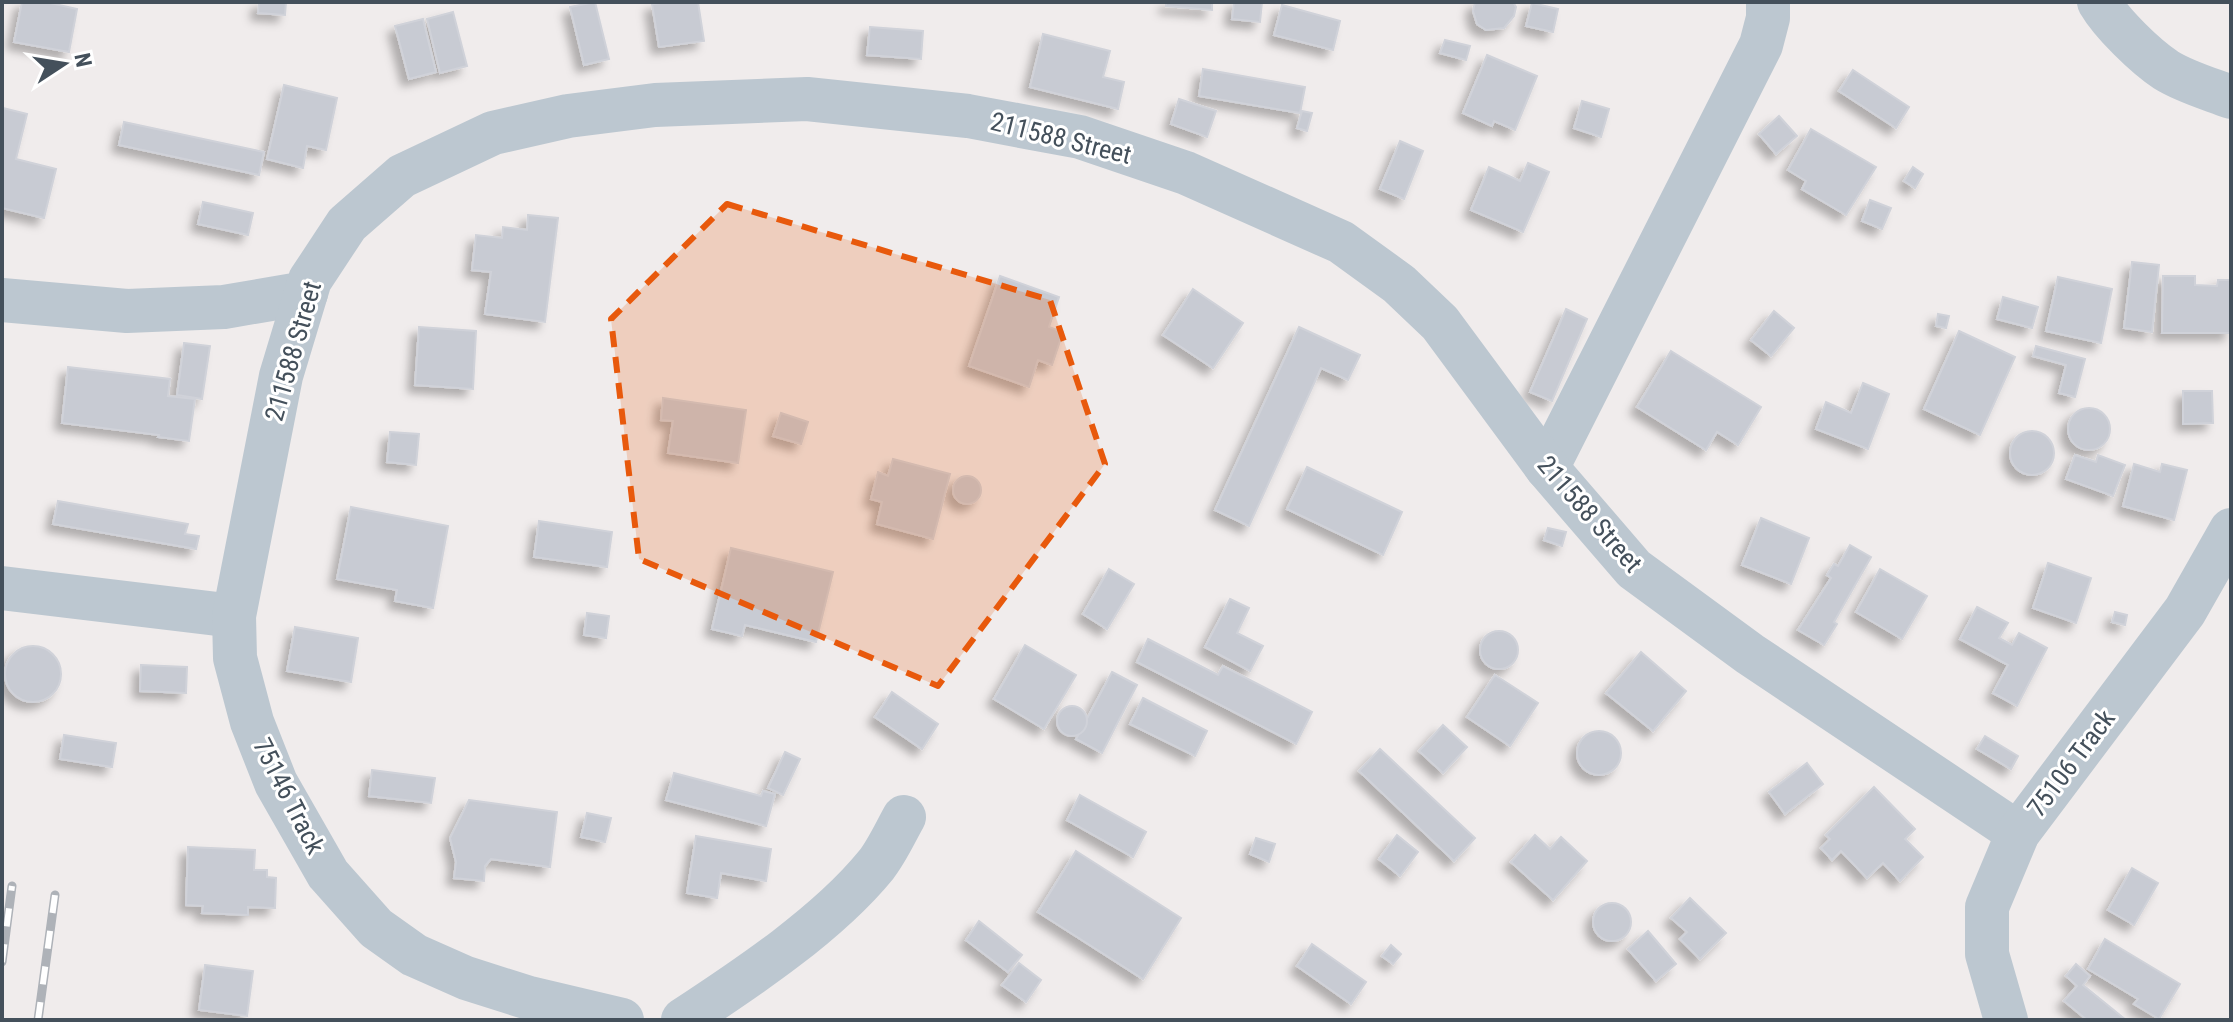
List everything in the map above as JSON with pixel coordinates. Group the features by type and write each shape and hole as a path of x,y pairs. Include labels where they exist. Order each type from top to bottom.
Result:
{"street":[{"path":"1547,468 1761,45 1768,18 1768,2"},
{"path":"2099,2 2132,40 2167,71 2231,97"},
{"name":"211588 Street","path":"234,616 281,376 310,280 347,224 402,176 493,133 568,116 655,105 807,99 968,116 1080,137 1171,167 1341,242 1399,284 1440,323 1547,468 1634,569 1750,654 2018,833"},
{"path":"2,300 127,311 224,307 306,293"},
{"name":"75106 Track","path":"2006,1020 1987,954 1987,907 2018,833 2185,611 2231,530"},
{"path":"2,588 234,616"},
{"name":"75146 Track","path":"234,616 235,658 252,722 276,783 328,874 376,928 414,955 466,978 529,998 622,1020"},
{"path":"683,1020 745,980 848,896 878,862 904,817"}],"highlighted area":[{"path":"727,204 1050,300 1105,464 938,686 639,559 611,319"}],"building":[{"path":"22,2 46,2 77,9 69,52 14,42"},
{"path":"259,2 286,2 285,15 258,13"},
{"path":"595,2 609,59 584,65 570,7"},
{"path":"698,2 704,41 659,47 652,4"},
{"path":"1166,2 1212,2 1212,10 1166,6"},
{"path":"1234,2 1262,2 1260,22 1232,19"},
{"path":"1475,2 1513,2 1516,7 1514,16 1504,28 1486,30 1477,24 1473,11"},
{"path":"1532,3 1558,9 1553,32 1526,26"},
{"path":"1282,5 1340,21 1333,50 1274,35"},
{"path":"453,12 467,66 440,73 427,19"},
{"path":"423,19 436,72 409,79 395,26"},
{"path":"870,27 923,31 921,59 867,55"},
{"path":"1043,34 1110,51 1103,77 1124,82 1118,109 1030,87"},
{"path":"1445,40 1470,46 1466,60 1440,53"},
{"path":"1487,55 1537,76 1515,130 1494,121 1492,126 1463,113"},
{"path":"1203,69 1305,87 1300,113 1199,96"},
{"path":"1853,70 1909,107 1896,128 1839,91"},
{"path":"284,85 337,98 326,150 307,146 303,168 267,159"},
{"path":"1179,99 1216,111 1207,137 1171,124"},
{"path":"1582,101 1609,109 1601,137 1574,128"},
{"path":"3,108 27,114 16,159 56,169 44,218 2,208"},
{"path":"1302,111 1312,113 1307,131 1297,128"},
{"path":"1779,116 1797,136 1776,154 1759,134"},
{"path":"124,122 264,152 259,175 119,145"},
{"path":"1811,129 1876,167 1846,215 1802,189 1806,181 1788,170"},
{"path":"1400,141 1423,151 1404,199 1380,189"},
{"path":"1528,163 1549,172 1523,232 1471,210 1489,167 1520,181"},
{"path":"1913,167 1923,174 1915,188 1904,181"},
{"path":"1870,200 1891,208 1882,229 1862,221"},
{"path":"203,202 253,213 248,235 198,224"},
{"path":"528,215 558,218 545,322 485,314 491,272 472,270 476,235 502,238 503,227 527,230"},
{"path":"2132,262 2159,265 2152,332 2124,328"},
{"path":"1000,276 1059,297 1049,327 1063,332 1052,365 1038,360 1029,387 969,366"},
{"path":"2163,276 2195,276 2195,285 2217,286 2218,280 2231,280 2231,333 2162,333"},
{"path":"2058,277 2112,289 2101,343 2046,331"},
{"path":"1193,289 1243,323 1213,368 1163,335"},
{"path":"2003,297 2038,307 2032,328 1997,319"},
{"path":"1566,309 1587,319 1552,401 1530,392"},
{"path":"1774,311 1794,328 1771,356 1751,340"},
{"path":"1938,314 1949,316 1946,328 1936,326"},
{"path":"419,327 476,331 473,389 415,385"},
{"path":"1299,327 1360,355 1348,380 1321,368 1249,526 1215,510"},
{"path":"1959,331 2015,357 1980,435 1924,409"},
{"path":"184,343 210,346 202,399 177,395"},
{"path":"2036,346 2085,359 2075,397 2059,393 2066,365 2033,356"},
{"path":"1671,351 1761,407 1738,445 1717,432 1706,450 1637,407"},
{"path":"68,367 170,379 168,396 195,399 189,441 62,423"},
{"path":"1863,383 1889,394 1868,449 1816,429 1826,402 1851,413"},
{"path":"2183,391 2212,391 2213,423 2183,424"},
{"path":"663,398 746,410 738,463 668,453 673,421 661,420"},
{"path":"2089,408 2104,414 2110,429 2104,444 2089,450 2074,444 2068,429 2074,414"},
{"path":"781,413 808,422 801,444 773,436"},
{"path":"2032,431 2048,437 2054,453 2048,469 2032,475 2016,469 2010,453 2016,437"},
{"path":"390,432 419,434 416,465 387,462"},
{"path":"2075,455 2096,462 2098,455 2125,465 2113,496 2066,479"},
{"path":"893,459 950,474 933,539 877,524 882,502 871,499 878,472 888,476"},
{"path":"2134,464 2160,472 2162,464 2187,470 2174,520 2123,506"},
{"path":"1307,467 1402,512 1383,555 1287,509"},
{"path":"967,476 977,480 981,490 977,500 967,504 957,500 953,490 957,480"},
{"path":"58,501 188,524 185,534 199,536 196,549 53,524"},
{"path":"351,507 448,526 433,608 395,601 397,590 337,579"},
{"path":"1761,518 1809,538 1791,584 1742,565"},
{"path":"539,521 612,532 607,567 534,557"},
{"path":"1548,528 1566,532 1562,546 1544,540"},
{"path":"1850,545 1871,557 1824,645 1798,630 1831,578 1827,575 1834,564 1838,566"},
{"path":"731,548 833,572 816,642 745,625 742,636 712,629"},
{"path":"2048,563 2091,578 2076,623 2033,608"},
{"path":"1109,569 1134,584 1107,629 1083,614"},
{"path":"1880,569 1927,596 1902,639 1856,612"},
{"path":"1230,599 1249,608 1237,633 1263,646 1250,671 1205,647"},
{"path":"1977,607 2008,623 1999,638 2012,645 2019,633 2047,648 2017,706 1993,693 2008,665 1960,639"},
{"path":"2115,612 2127,615 2125,625 2112,622"},
{"path":"587,613 609,616 606,638 584,635"},
{"path":"295,627 358,638 351,682 287,671"},
{"path":"1499,631 1512,637 1518,650 1512,663 1499,669 1486,663 1480,650 1486,637"},
{"path":"1148,639 1218,675 1223,666 1312,712 1296,744 1137,662"},
{"path":"1025,645 1076,675 1044,729 994,699"},
{"path":"33,646 52,655 61,674 52,693 33,702 14,693 5,674 14,655"},
{"path":"1641,652 1686,691 1653,731 1606,693"},
{"path":"141,665 187,667 186,693 140,691"},
{"path":"1112,672 1137,685 1102,753 1076,739"},
{"path":"1495,675 1538,703 1510,746 1467,717"},
{"path":"892,692 938,724 922,749 875,717"},
{"path":"1143,698 1207,731 1195,756 1130,724"},
{"path":"1072,706 1083,710 1087,721 1083,732 1072,736 1061,732 1057,721 1061,710"},
{"path":"1443,725 1467,747 1443,773 1419,751"},
{"path":"1599,731 1614,738 1621,753 1614,768 1599,775 1584,768 1577,753 1584,738"},
{"path":"64,735 116,743 112,767 60,759"},
{"path":"1985,736 2018,756 2011,769 1977,749"},
{"path":"1380,749 1475,838 1454,861 1359,771"},
{"path":"785,752 800,759 783,795 768,788"},
{"path":"1807,763 1823,784 1785,814 1769,792"},
{"path":"372,770 435,778 431,803 369,796"},
{"path":"674,773 761,796 763,791 775,794 766,826 666,800"},
{"path":"1874,787 1915,829 1905,839 1923,857 1900,881 1883,863 1867,878 1841,851 1832,860 1821,848 1830,839 1826,835"},
{"path":"1080,795 1146,832 1133,857 1067,820"},
{"path":"469,800 557,812 550,867 491,859 485,866 484,881 454,878 456,862 450,838"},
{"path":"587,813 611,818 605,842 581,837"},
{"path":"1397,835 1418,852 1400,876 1379,859"},
{"path":"1535,835 1550,849 1561,837 1587,861 1553,900 1511,862"},
{"path":"696,836 771,849 766,881 721,873 717,898 687,893"},
{"path":"1256,838 1275,844 1269,862 1250,854"},
{"path":"188,847 255,850 254,870 267,870 267,877 276,878 275,908 248,907 248,915 202,913 203,906 186,905"},
{"path":"1076,851 1181,918 1143,979 1038,912"},
{"path":"2132,868 2158,883 2134,925 2108,910"},
{"path":"1690,898 1726,933 1700,959 1680,939 1687,932 1671,918"},
{"path":"1612,903 1625,909 1631,922 1625,935 1612,941 1599,935 1593,922 1599,909"},
{"path":"979,921 1022,955 1008,972 966,940"},
{"path":"1648,931 1676,964 1656,981 1628,949"},
{"path":"2105,939 2180,984 2159,1019 2134,1004 2138,999 2088,969"},
{"path":"1312,944 1366,982 1351,1004 1297,966"},
{"path":"1391,945 1401,954 1393,964 1382,956"},
{"path":"1019,963 1041,980 1026,1002 1002,985"},
{"path":"2076,964 2090,976 2083,985 2126,1020 2087,1020 2064,1001 2077,986 2066,976"},
{"path":"205,965 253,971 247,1016 199,1010"}],"railway":[{"path":"2,962 12,886"},
{"path":"38,1020 55,895"}]}
